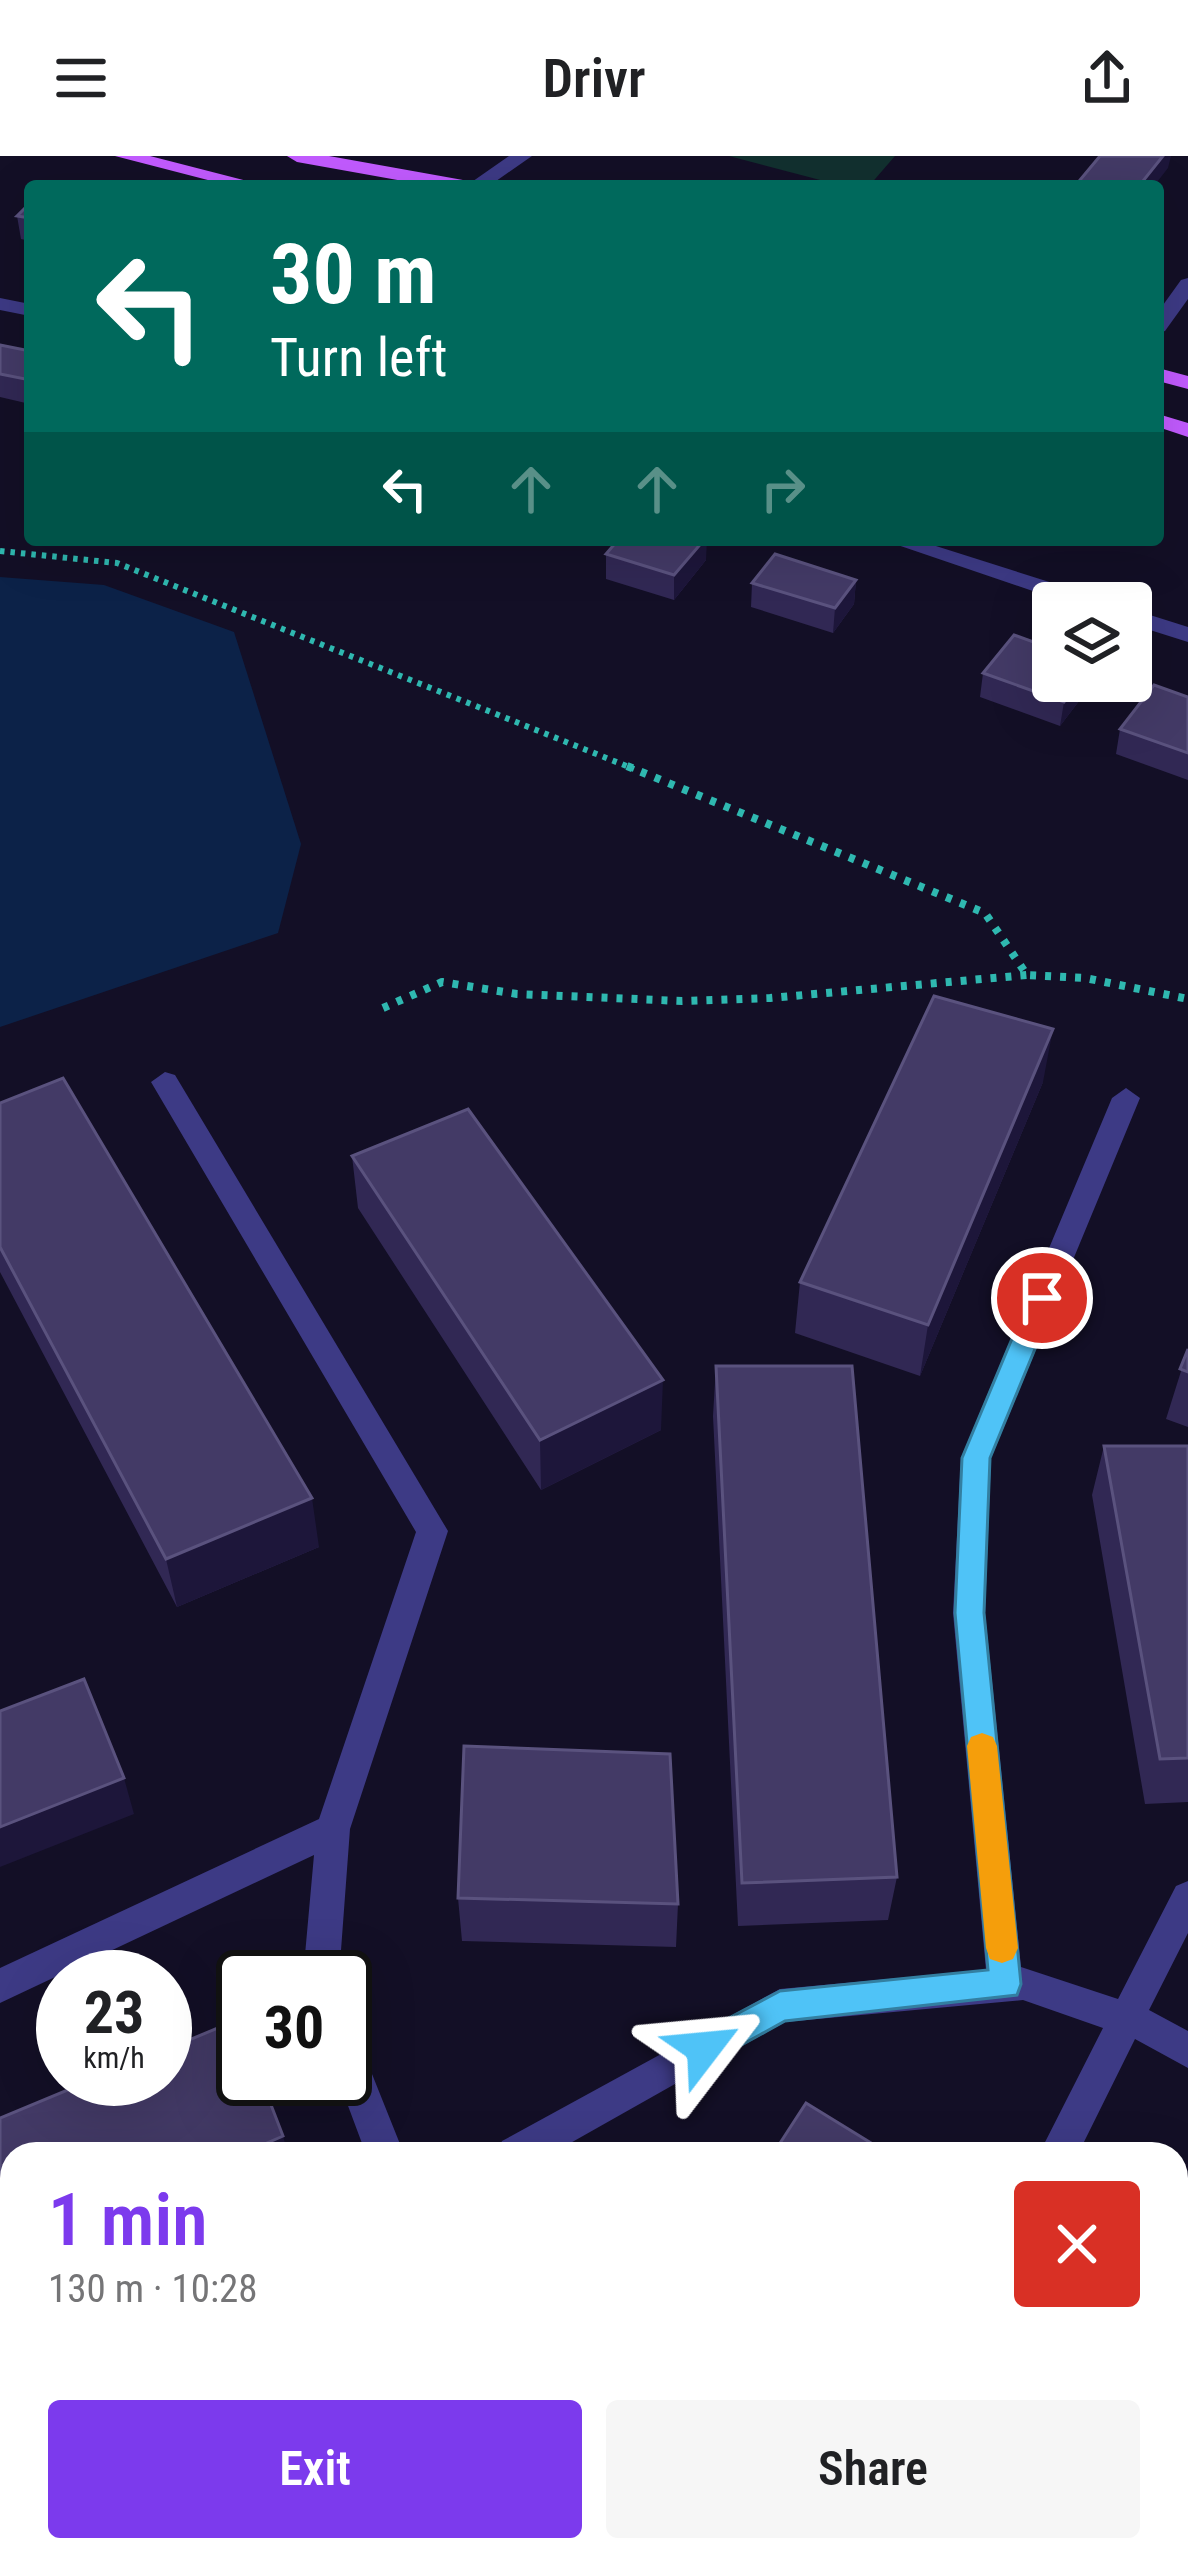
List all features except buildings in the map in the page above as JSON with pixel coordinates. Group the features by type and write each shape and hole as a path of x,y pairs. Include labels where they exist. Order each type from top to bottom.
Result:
{"main road":[{"path":"124,156 230,180"},
{"path":"297,156 431,180"}],"street":[{"path":"484,180 522,156"},
{"path":"1164,318 1188,284"},
{"path":"914,546 1032,583"},
{"path":"971,563 985,546"},
{"path":"1152,623 1188,635"},
{"path":"165,1082 432,1531 333,1829 322,1950"},
{"path":"1005,1984 969,1613 976,1458 1126,1098"},
{"path":"0,1986 333,1829"},
{"path":"1064,2142 1188,1898"},
{"path":"536,2142 780,2006 1023,1983 1130,2020 1188,2051"},
{"path":"366,2106 380,2142"}],"path":[{"path":"0,551 116,563 306,634 986,913 1027,975"},
{"path":"382,1008 442,982 517,994 682,1000 770,998 1027,975 1085,978 1188,999"}],"green space":[{"path":"729,156 895,156 874,180 820,180"}],"water":[{"path":"0,577 104,585 234,632 301,844 278,933 0,1027"}],"slow traffic":[{"path":"982,1746 1002,1948"}],"route":[{"path":"704,2048 780,2006 1005,1984 969,1613 976,1458 1042,1298"}]}
